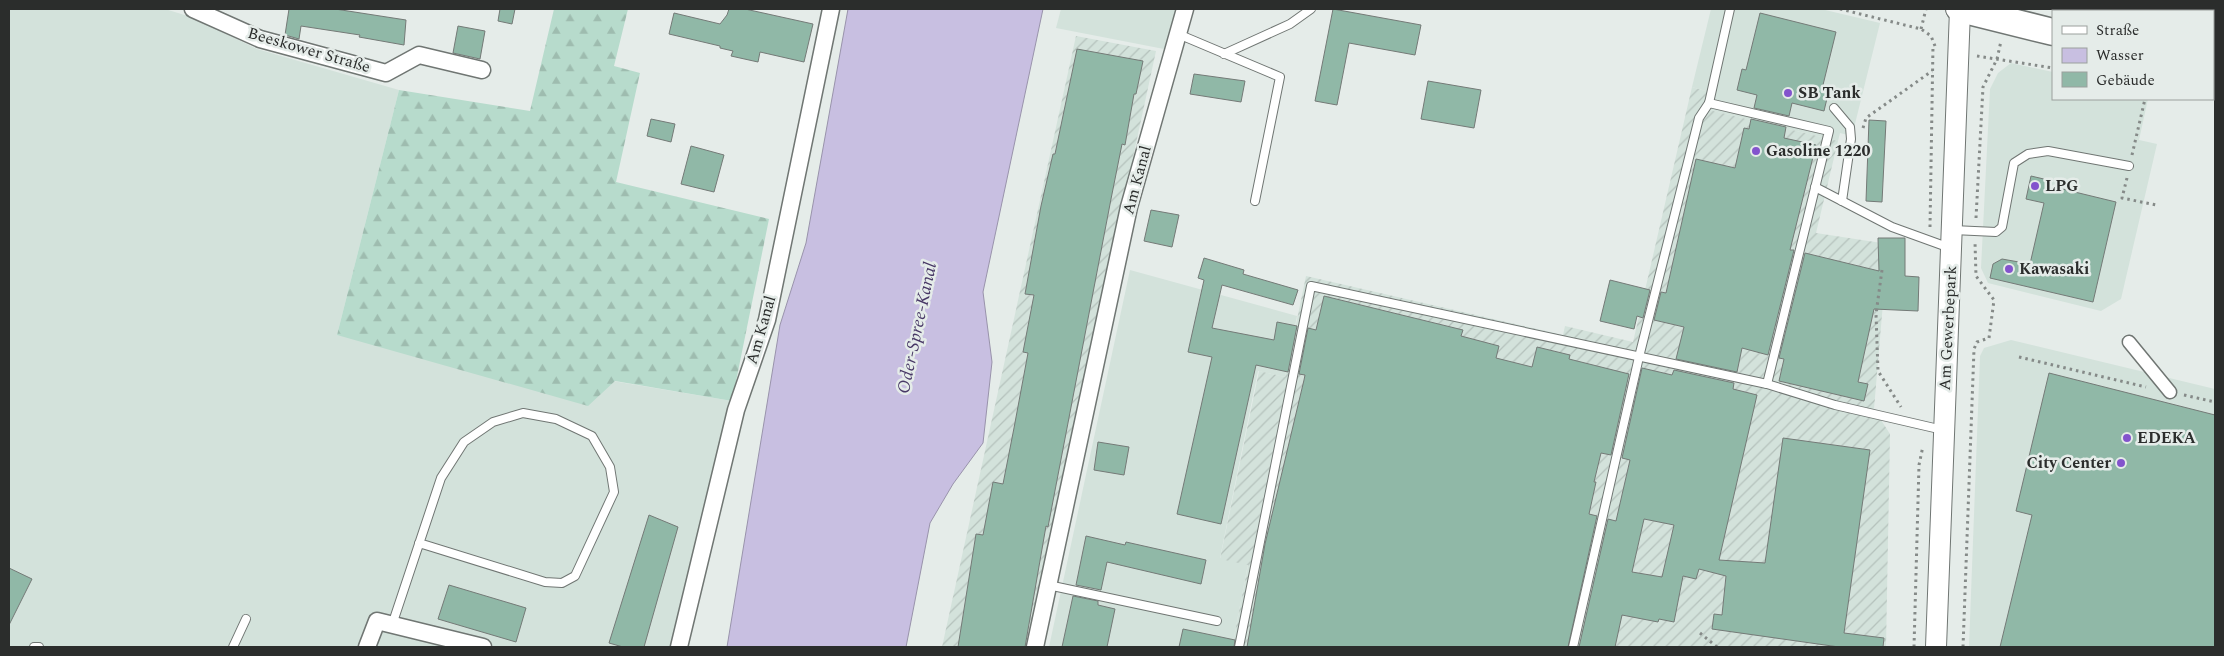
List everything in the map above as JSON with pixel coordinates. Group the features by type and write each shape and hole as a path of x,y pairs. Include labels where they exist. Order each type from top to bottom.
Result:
{"main road":[{"path":"1958,9 2052,32"}],"street":[{"name":"Beeskower Straße","path":"194,9 260,39 386,73 419,55 482,70"},
{"name":"Am Kanal","path":"679,647 736,410 766,320 830,9"},
{"name":"Am Kanal","path":"1035,647 1129,207 1185,9"},
{"name":"Am Gewerbepark","path":"1936,647 1935,428 1952,239 1958,9"},
{"path":"2129,342 2170,392"},
{"path":"366,647 377,621 472,646"}],"lane":[{"path":"1224,54 1290,24 1311,9"},
{"path":"1573,647 1639,357 1699,118 1709,102 1730,9"},
{"path":"1178,34 1280,77 1255,201"},
{"path":"1709,102 1829,131 1767,384"},
{"path":"1834,108 1850,127 1849,152 1842,201"},
{"path":"1815,187 1892,227 1930,241 1952,239 1976,230 1996,232 2002,227 2014,163 2028,154 2048,151 2130,166"},
{"path":"1239,647 1311,286 1767,384 1835,405 1935,428"},
{"path":"392,625 419,543 441,478 464,442 493,422 523,413 556,419 592,436 610,468 614,492 576,576 562,582 545,582 419,543"},
{"path":"1048,586 1217,621"},
{"path":"233,647 246,618"},
{"path":"34,647 39,647"}],"path":[{"path":"1840,9 1922,29 1931,36 1933,71 1930,241"},
{"path":"1922,29 1926,9"},
{"path":"1933,45 1958,52 2052,68"},
{"path":"1963,647 1974,349 1977,342 1989,338 1994,300 1976,276 1974,260 1983,87 1997,59"},
{"path":"1849,152 1858,148 1866,118 1933,71"},
{"path":"1882,270 1876,314 1878,371 1891,394 1913,423"},
{"path":"2019,357 2215,402"},
{"path":"1914,647 1919,465 1935,428"},
{"path":"1700,634 1717,647"}],"shaded area":[{"path":"9,9 165,9 191,17 257,49 399,90 337,335 732,401 674,647 9,647"},
{"path":"1061,9 1179,9 1164,49 1056,28"},
{"path":"1711,9 1821,9 1880,23 1852,136 1840,133 1838,141 1705,109 1709,92 1692,87"},
{"path":"1076,36 1156,51 1027,647 942,647"},
{"path":"2011,63 2052,72 2052,100 2148,100 2139,140 2157,144 2121,299 2101,311 1988,283 1981,268 1990,89 1998,73"},
{"path":"1692,87 1709,92 1705,109 1838,141 1816,233 1888,244 1874,409 1890,434 1886,647 1232,647 1248,565 1220,559 1259,371 1285,377 1306,276 1563,335 1565,326 1633,342"},
{"path":"1130,270 1297,316 1285,377 1258,371 1220,558 1248,564 1232,647 1049,647"},
{"name":"City Center","path":"2011,340 2215,389 2215,647 1969,647 1980,356 1984,348"}],"green space":[{"path":"554,9 628,9 614,66 640,73 616,182 769,219 732,401 615,381 588,406 337,335 399,90 530,111"}],"water":[{"name":"Oder-Spree-Kanal","path":"848,9 1043,9 983,292 992,362 983,443 953,484 930,523 906,647 727,647 780,325 806,243"}],"building":[{"path":"289,9 335,9 406,20 404,45 359,37 360,35 301,26 299,39 285,35"},
{"path":"500,9 515,9 512,24 498,21"},
{"path":"729,9 745,9 813,24 804,62 760,52 758,62 731,56 733,51 720,48 720,46 669,34 674,13 720,24"},
{"path":"1333,9 1421,25 1415,55 1349,43 1337,105 1315,101"},
{"path":"1760,13 1836,32 1822,89 1829,90 1824,111 1792,103 1789,116 1754,108 1757,95 1737,90 1742,69 1746,70"},
{"path":"458,26 485,31 480,59 453,53"},
{"path":"1077,49 1143,61 1136,94 1134,94 1125,145 1122,144 1048,527 1046,526 1025,647 958,647 976,534 983,535 993,482 1003,484 1028,353 1023,352 1034,295 1025,294 1041,206 1053,154 1055,154"},
{"path":"1194,74 1245,81 1241,102 1190,94"},
{"path":"1428,81 1481,90 1474,128 1421,119"},
{"path":"651,119 675,124 671,142 647,136"},
{"path":"1751,119 1786,127 1784,138 1816,145 1790,250 1794,250 1768,355 1742,348 1737,372 1676,359 1684,327 1654,320 1661,292 1666,293 1696,159 1735,168 1744,128 1749,129"},
{"path":"1869,120 1886,121 1882,202 1866,201"},
{"path":"691,146 724,155 714,192 681,184"},
{"path":"2031,176 2048,180 2050,186 2116,202 2093,302 1990,278 1993,264 2002,259 2030,264 2044,203 2026,199"},
{"path":"1151,210 1179,215 1172,247 1144,241"},
{"path":"1878,238 1905,238 1905,276 1919,277 1918,311 1874,309 1858,382 1868,384 1864,401 1779,381 1784,359 1779,358 1805,253 1879,271"},
{"path":"1204,258 1244,270 1243,274 1298,290 1293,305 1222,285 1212,328 1274,340 1277,322 1297,326 1288,372 1256,365 1221,524 1177,514 1212,357 1188,352 1204,280 1198,278"},
{"path":"1610,280 1650,290 1643,318 1637,316 1634,329 1600,321"},
{"path":"1324,296 1463,330 1461,336 1499,346 1496,358 1532,367 1537,347 1570,355 1569,359 1629,374 1611,455 1601,453 1594,482 1596,482 1589,514 1597,516 1568,647 1247,647 1265,544 1305,375 1299,374 1308,328 1316,330"},
{"path":"1642,368 1672,375 1674,370 1734,383 1733,389 1757,395 1719,560 1765,563 1783,438 1870,450 1844,633 1884,638 1883,647 1839,647 1712,629 1714,614 1722,615 1726,576 1699,569 1696,579 1683,576 1674,622 1659,619 1658,622 1622,615 1615,647 1579,647 1608,519 1616,521 1630,460 1622,458","holes":["1644,519 1674,525 1662,577 1632,572"]},
{"name":"City Center","path":"2049,373 2215,415 2215,647 2000,647 2032,515 2016,511"},
{"path":"1098,442 1129,447 1124,475 1094,470"},
{"path":"649,515 678,527 644,647 623,647 609,643"},
{"path":"1086,536 1125,545 1126,542 1206,560 1201,584 1107,562 1101,590 1076,585"},
{"path":"9,568 32,579 9,625"},
{"path":"449,585 526,608 516,642 438,619"},
{"path":"1073,596 1098,601 1098,605 1115,609 1107,647 1062,647"},
{"path":"1183,629 1235,640 1234,647 1179,647"}],"place":[{"name":"SB Tank","path":"1788,93"},
{"name":"Gasoline 1220","path":"1756,151"},
{"name":"LPG","path":"2035,186"},
{"name":"Kawasaki","path":"2009,269"},
{"name":"EDEKA","path":"2127,438"},
{"name":"City Center","path":"2121,463"}]}
